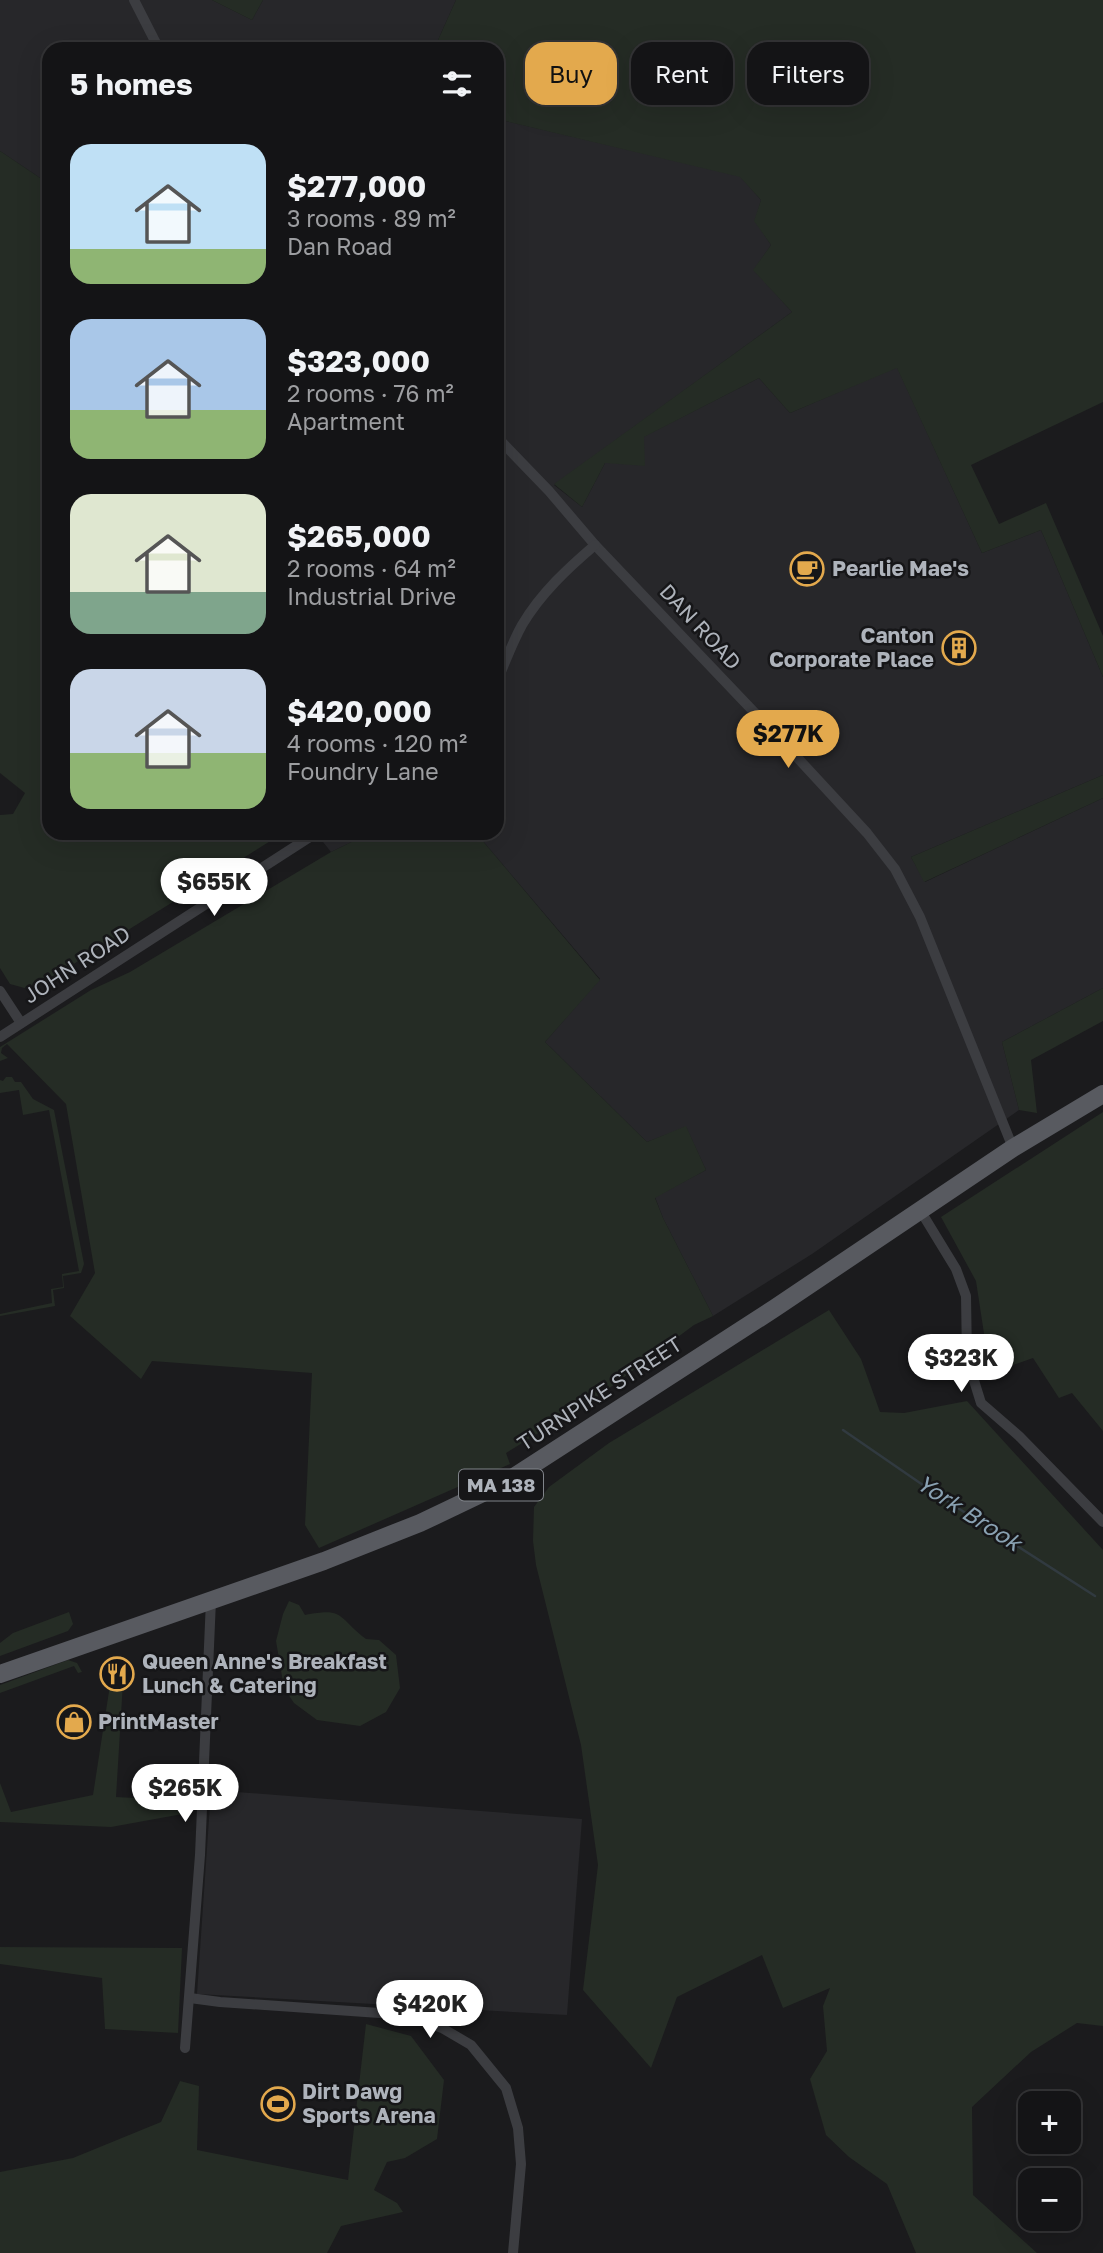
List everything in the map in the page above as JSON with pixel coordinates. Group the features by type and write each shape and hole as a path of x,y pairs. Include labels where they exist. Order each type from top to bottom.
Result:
{"main road":[{"name":"TURNPIKE STREET","path":"0,1674 292,1573 420,1523 506,1482 754,1322 1013,1147 1103,1094"}],"street":[{"path":"134,0 155,42"},
{"name":"DAN ROAD","path":"504,444 595,545 867,833 895,869 920,917 1013,1147"},
{"path":"504,665 520,628 535,604 559,576 595,545"},
{"name":"JOHN ROAD","path":"0,1037 305,840"},
{"path":"0,991 21,1023"},
{"path":"920,1210 956,1269 966,1296 967,1358 981,1403 1019,1436 1103,1522"},
{"path":"186,2048 207,1726 211,1600"},
{"path":"190,1998 408,2015 442,2028 471,2045 506,2088 518,2129 521,2164 513,2253"}],"shaded area":[{"path":"0,0 212,0 252,20 263,0 456,0 437,42 42,42 42,179 0,151"},
{"path":"212,0 263,0 252,20"},
{"path":"456,0 1103,0 1103,402 971,465 999,524 1046,503 1103,636 1103,677 1041,530 982,553 897,368 790,413 759,378 644,437 645,466 605,463 582,507 554,484 792,312 753,270 771,245 754,221 761,200 740,177 504,121 504,42 437,42"},
{"path":"504,121 740,176 761,200 755,221 771,245 754,270 792,312 554,485 582,507 605,463 643,437 759,378 790,413 897,367 982,553 1041,530 1103,677 1103,775 911,857 925,882 1103,798 1103,988 1002,1042 1019,1110 812,1254 713,1316 655,1197 706,1170 686,1127 647,1142 545,1042 600,979 482,840 504,840"},
{"path":"0,151 42,179 42,840 272,840 32,990 10,984 0,968 0,815 13,814 25,793 0,773"},
{"path":"1103,775 1103,798 924,882 911,857"},
{"path":"322,840 356,840 331,852"},
{"path":"356,840 482,840 600,980 545,1042 647,1142 686,1126 706,1170 655,1198 713,1316 694,1325 600,1395 506,1453 510,1464 319,1548 305,1525 312,1373 152,1361 141,1379 70,1316 95,1273 66,1104 7,1044 1,1053 8,1058 0,1061 0,1047 91,990 130,972"},
{"path":"1103,988 1103,1021 1031,1060 1037,1113 1019,1110 1002,1042"},
{"path":"6,1077 21,1082 33,1099 54,1110 84,1264 81,1273 63,1276 64,1288 53,1290 55,1306 0,1316 52,1303 51,1289 63,1287 62,1274 79,1271 49,1110 23,1115 19,1090 0,1093 0,1080 3,1081"},
{"path":"1103,1112 1103,1431 1072,1393 1059,1398 1033,1358 990,1373 976,1281 941,1217"},
{"path":"829,1310 861,1359 880,1412 904,1413 967,1401 1103,1550 1103,2026 1077,2023 1031,2052 972,2107 973,2195 1037,2253 916,2253 887,2184 849,2157 826,2135 810,2079 827,2051 823,2006 830,1988 783,2008 762,1955 677,1997 651,2068 583,1990 598,1865 581,1745 536,1565 533,1541 534,1507 549,1487 609,1443"},
{"path":"289,1601 299,1605 305,1615 327,1612 340,1616 366,1639 379,1640 396,1655 400,1688 386,1712 360,1726 317,1720 294,1703 284,1688 276,1641"},
{"path":"69,1612 73,1624 68,1631 0,1656 0,1643 13,1633"},
{"path":"68,1660 77,1663 82,1672 78,1673 74,1666 0,1693 0,1685"},
{"path":"123,1682 116,1797 189,1801 188,1813 111,1827 0,1822 0,1783 11,1812 93,1795 110,1685"},
{"path":"211,1790 582,1819 567,2015 197,1994"},
{"path":"0,1947 182,1948 178,2033 105,2029 102,1978 0,1964"},
{"path":"366,2024 411,2036 444,2080 437,2139 405,2158 387,2162 374,2190 397,2203 403,2212 341,2226 327,2253 0,2253 0,2172 73,2158 161,2122 180,2081 199,2086 197,2150 348,2180"}],"waterway":[{"name":"York Brook","path":"843,1430 936,1494 1095,1596"}],"place":[{"name":"Pearlie Mae's","path":"807,569"},
{"name":"Canton Corporate Place","path":"959,648"},
{"name":"Queen Anne's Breakfast Lunch & Catering","path":"117,1674"},
{"name":"PrintMaster","path":"74,1722"},
{"name":"Dirt Dawg Sports Arena","path":"278,2104"}]}
